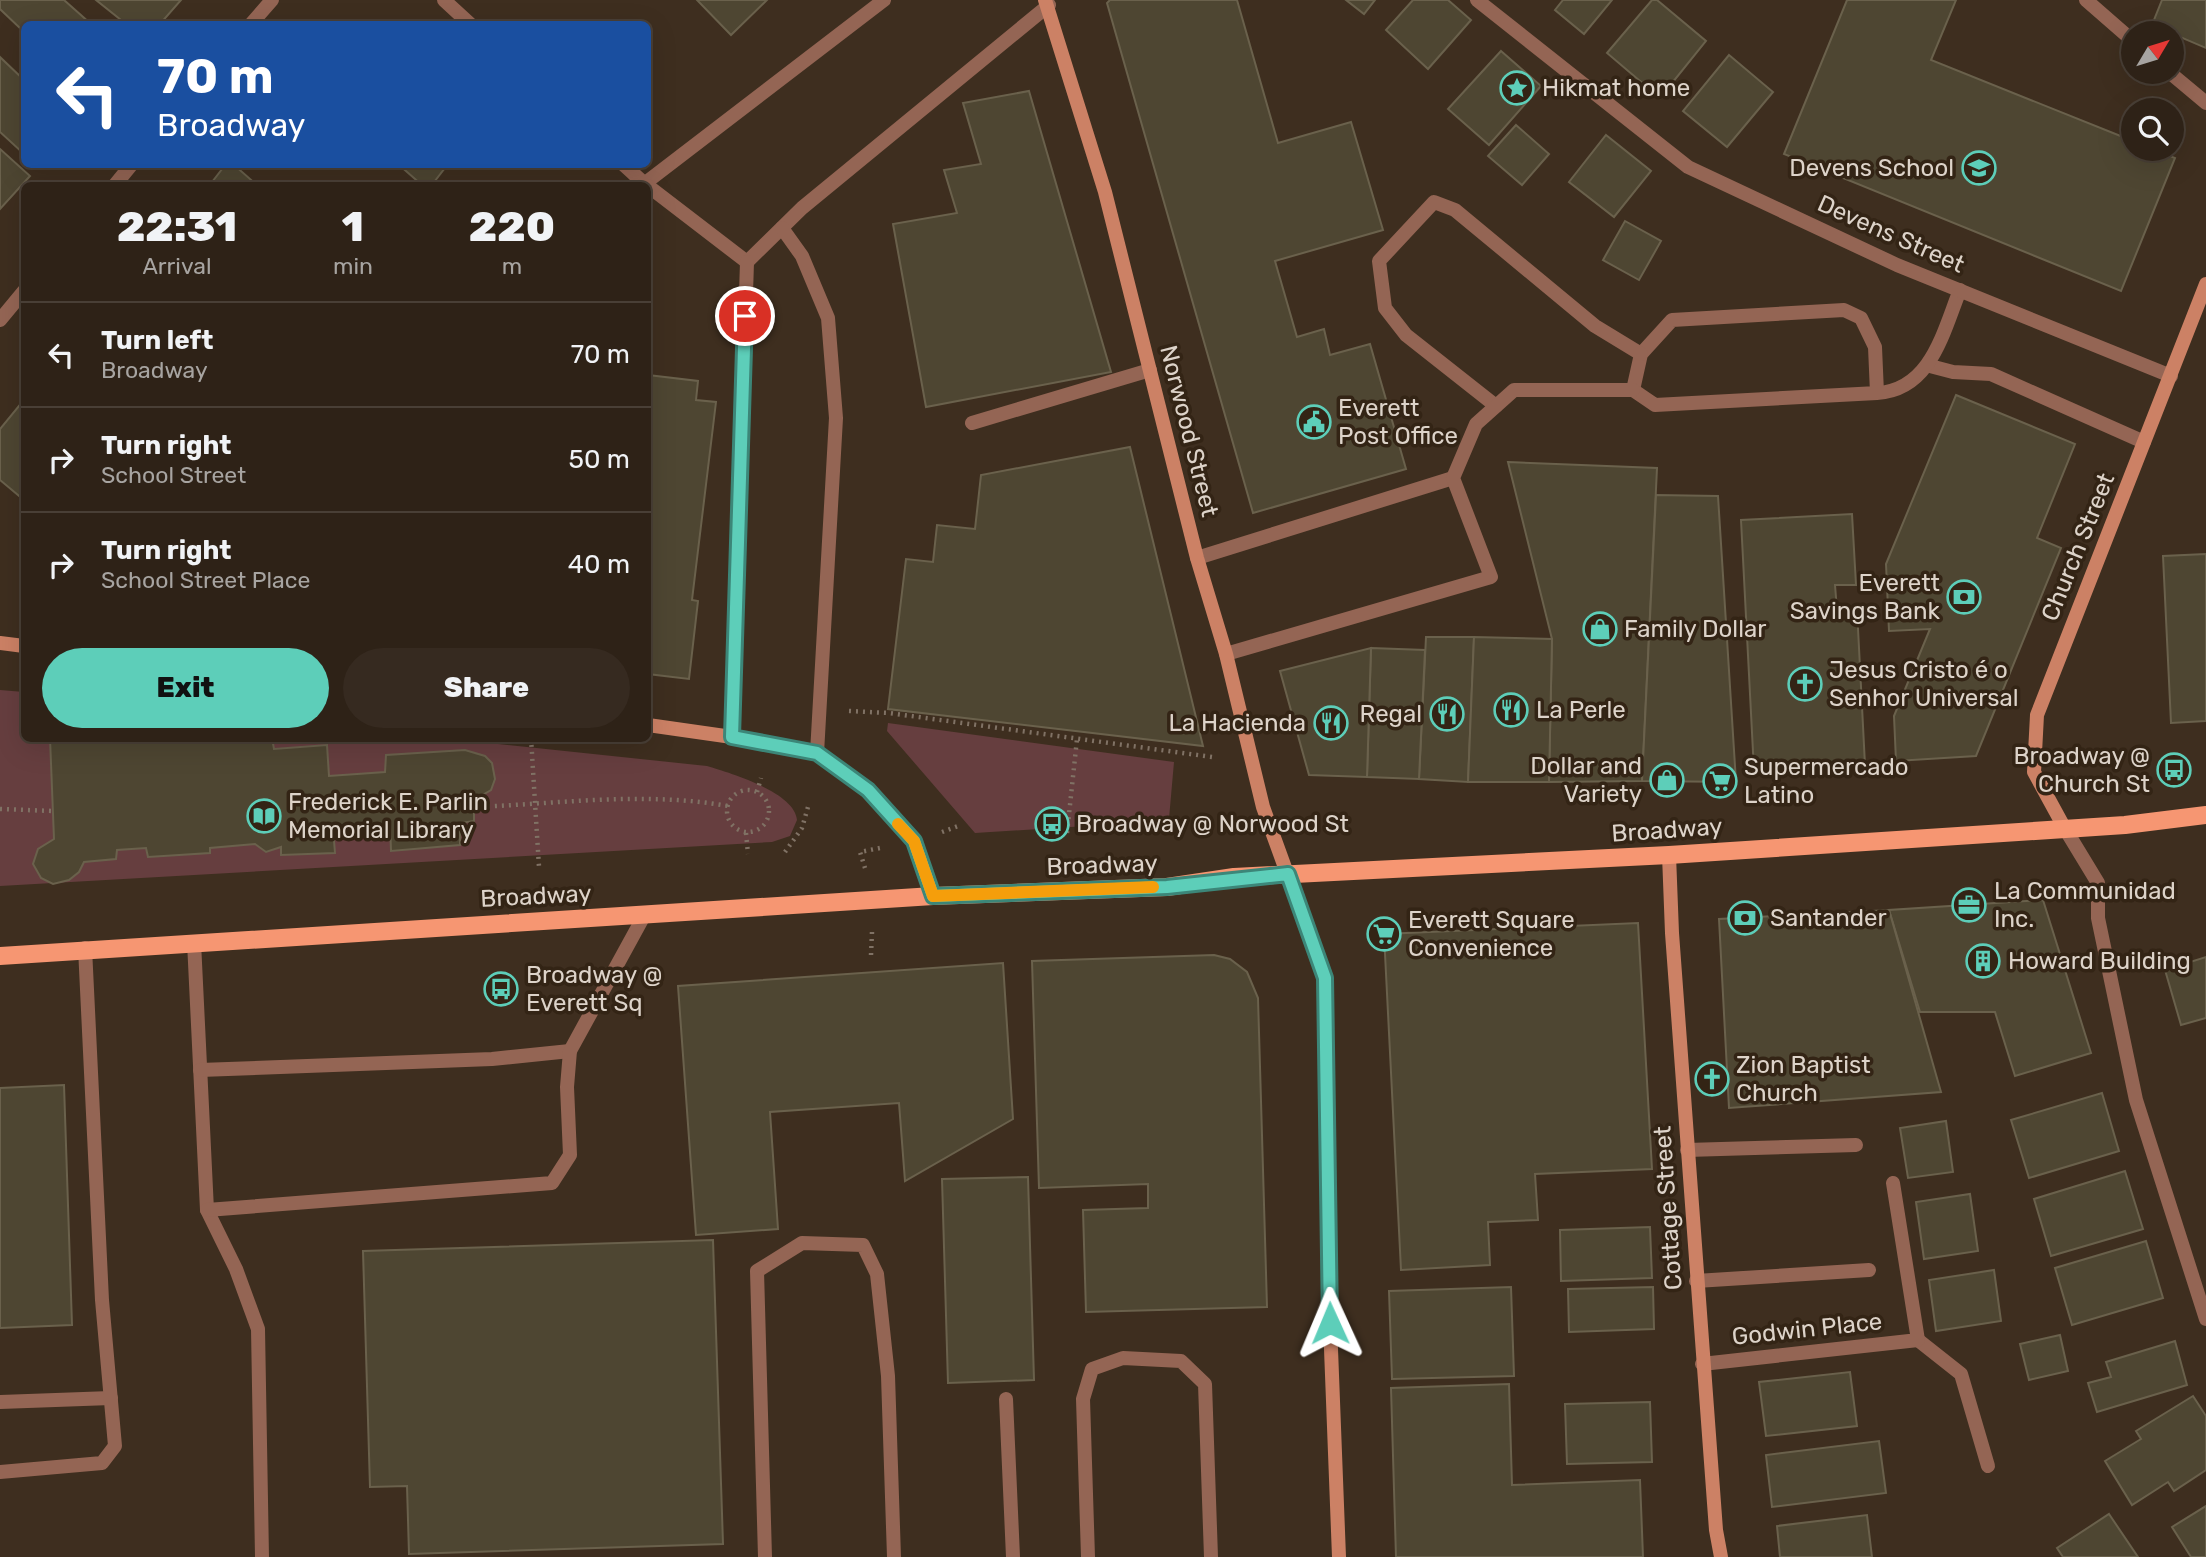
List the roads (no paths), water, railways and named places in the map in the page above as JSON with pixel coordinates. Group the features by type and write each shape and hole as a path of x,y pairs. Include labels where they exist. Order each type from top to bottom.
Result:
{"main road":[{"name":"Broadway","path":"0,956 85,948 933,896 1167,887 1288,874 1669,855 2125,825 2206,815"}],"street":[{"path":"254,21 272,0"},
{"path":"444,0 467,21"},
{"path":"650,182 884,0"},
{"name":"Devens Street","path":"1477,0 1688,167 1897,265 2171,376"},
{"path":"2086,0 2121,31"},
{"path":"732,737 747,262 782,228 1051,2"},
{"name":"Norwood Street","path":"1051,2 1105,192 1197,558 1226,654 1263,807 1325,978 1330,1323 1339,1557"},
{"path":"2183,84 2206,103"},
{"path":"117,182 129,168"},
{"path":"627,168 643,182"},
{"path":"651,189 747,262"},
{"path":"1496,406 1406,335 1385,308 1379,261 1434,202 1455,210 1595,326 1641,354"},
{"path":"782,228 802,256 828,318 836,418 817,753"},
{"name":"Church Street","path":"2064,827 2034,772 2037,715 2206,284"},
{"path":"1226,654 1491,577 1452,478 1476,424 1514,390 1633,390 1655,405 1894,392 1930,366 1960,289"},
{"path":"0,320 21,295"},
{"path":"1633,390 1641,354 1672,320 1844,310 1861,318 1875,347 1877,393"},
{"path":"1930,366 1953,372 1991,374 2144,442"},
{"path":"972,423 1150,370"},
{"path":"1197,558 1452,478"},
{"path":"0,643 21,646"},
{"path":"651,725 817,753 868,790 914,841 933,896"},
{"path":"2064,827 2098,883 2098,918 2136,1100 2206,1319"},
{"name":"Cottage Street","path":"1669,855 1702,1364 1716,1530 1721,1557"},
{"path":"207,1210 552,1183 570,1155 567,1087 570,1051 645,914"},
{"path":"194,942 207,1210 236,1269 258,1329 262,1557"},
{"path":"0,1472 102,1463 115,1446 102,1300 85,948"},
{"path":"200,1070 492,1059 570,1051"},
{"path":"1688,1150 1856,1144"},
{"name":"Godwin Place","path":"1893,1183 1918,1340 1961,1374 1988,1466"},
{"path":"765,1557 757,1271 802,1243 863,1245 877,1274 888,1376 894,1557"},
{"path":"1696,1281 1869,1269"},
{"name":"Godwin Place","path":"1702,1364 1918,1340"},
{"path":"1088,1557 1083,1399 1092,1369 1123,1358 1181,1361 1205,1384 1211,1557"},
{"path":"0,1402 111,1398"},
{"path":"1006,1399 1013,1557"}],"place":[{"name":"Hikmat home","path":"1517,88"},
{"name":"Devens School","path":"1979,168"},
{"name":"Everett Post Office","path":"1314,422"},
{"name":"Everett Savings Bank","path":"1964,597"},
{"name":"Family Dollar","path":"1600,629"},
{"name":"Jesus Cristo é o Senhor Universal","path":"1805,684"},
{"name":"La Perle","path":"1511,710"},
{"name":"Regal","path":"1447,714"},
{"name":"La Hacienda","path":"1331,723"},
{"name":"Broadway @ Church St","path":"2174,770"},
{"name":"Dollar and Variety","path":"1667,780"},
{"name":"Supermercado Latino","path":"1720,781"},
{"name":"Frederick E. Parlin Memorial Library","path":"264,816"},
{"name":"Broadway @ Norwood St","path":"1052,824"},
{"name":"La Communidad Inc.","path":"1969,905"},
{"name":"Santander","path":"1745,918"},
{"name":"Everett Square Convenience","path":"1384,934"},
{"name":"Howard Building","path":"1983,961"},
{"name":"Broadway @ Everett Sq","path":"501,989"},
{"name":"Zion Baptist Church","path":"1712,1079"}]}
